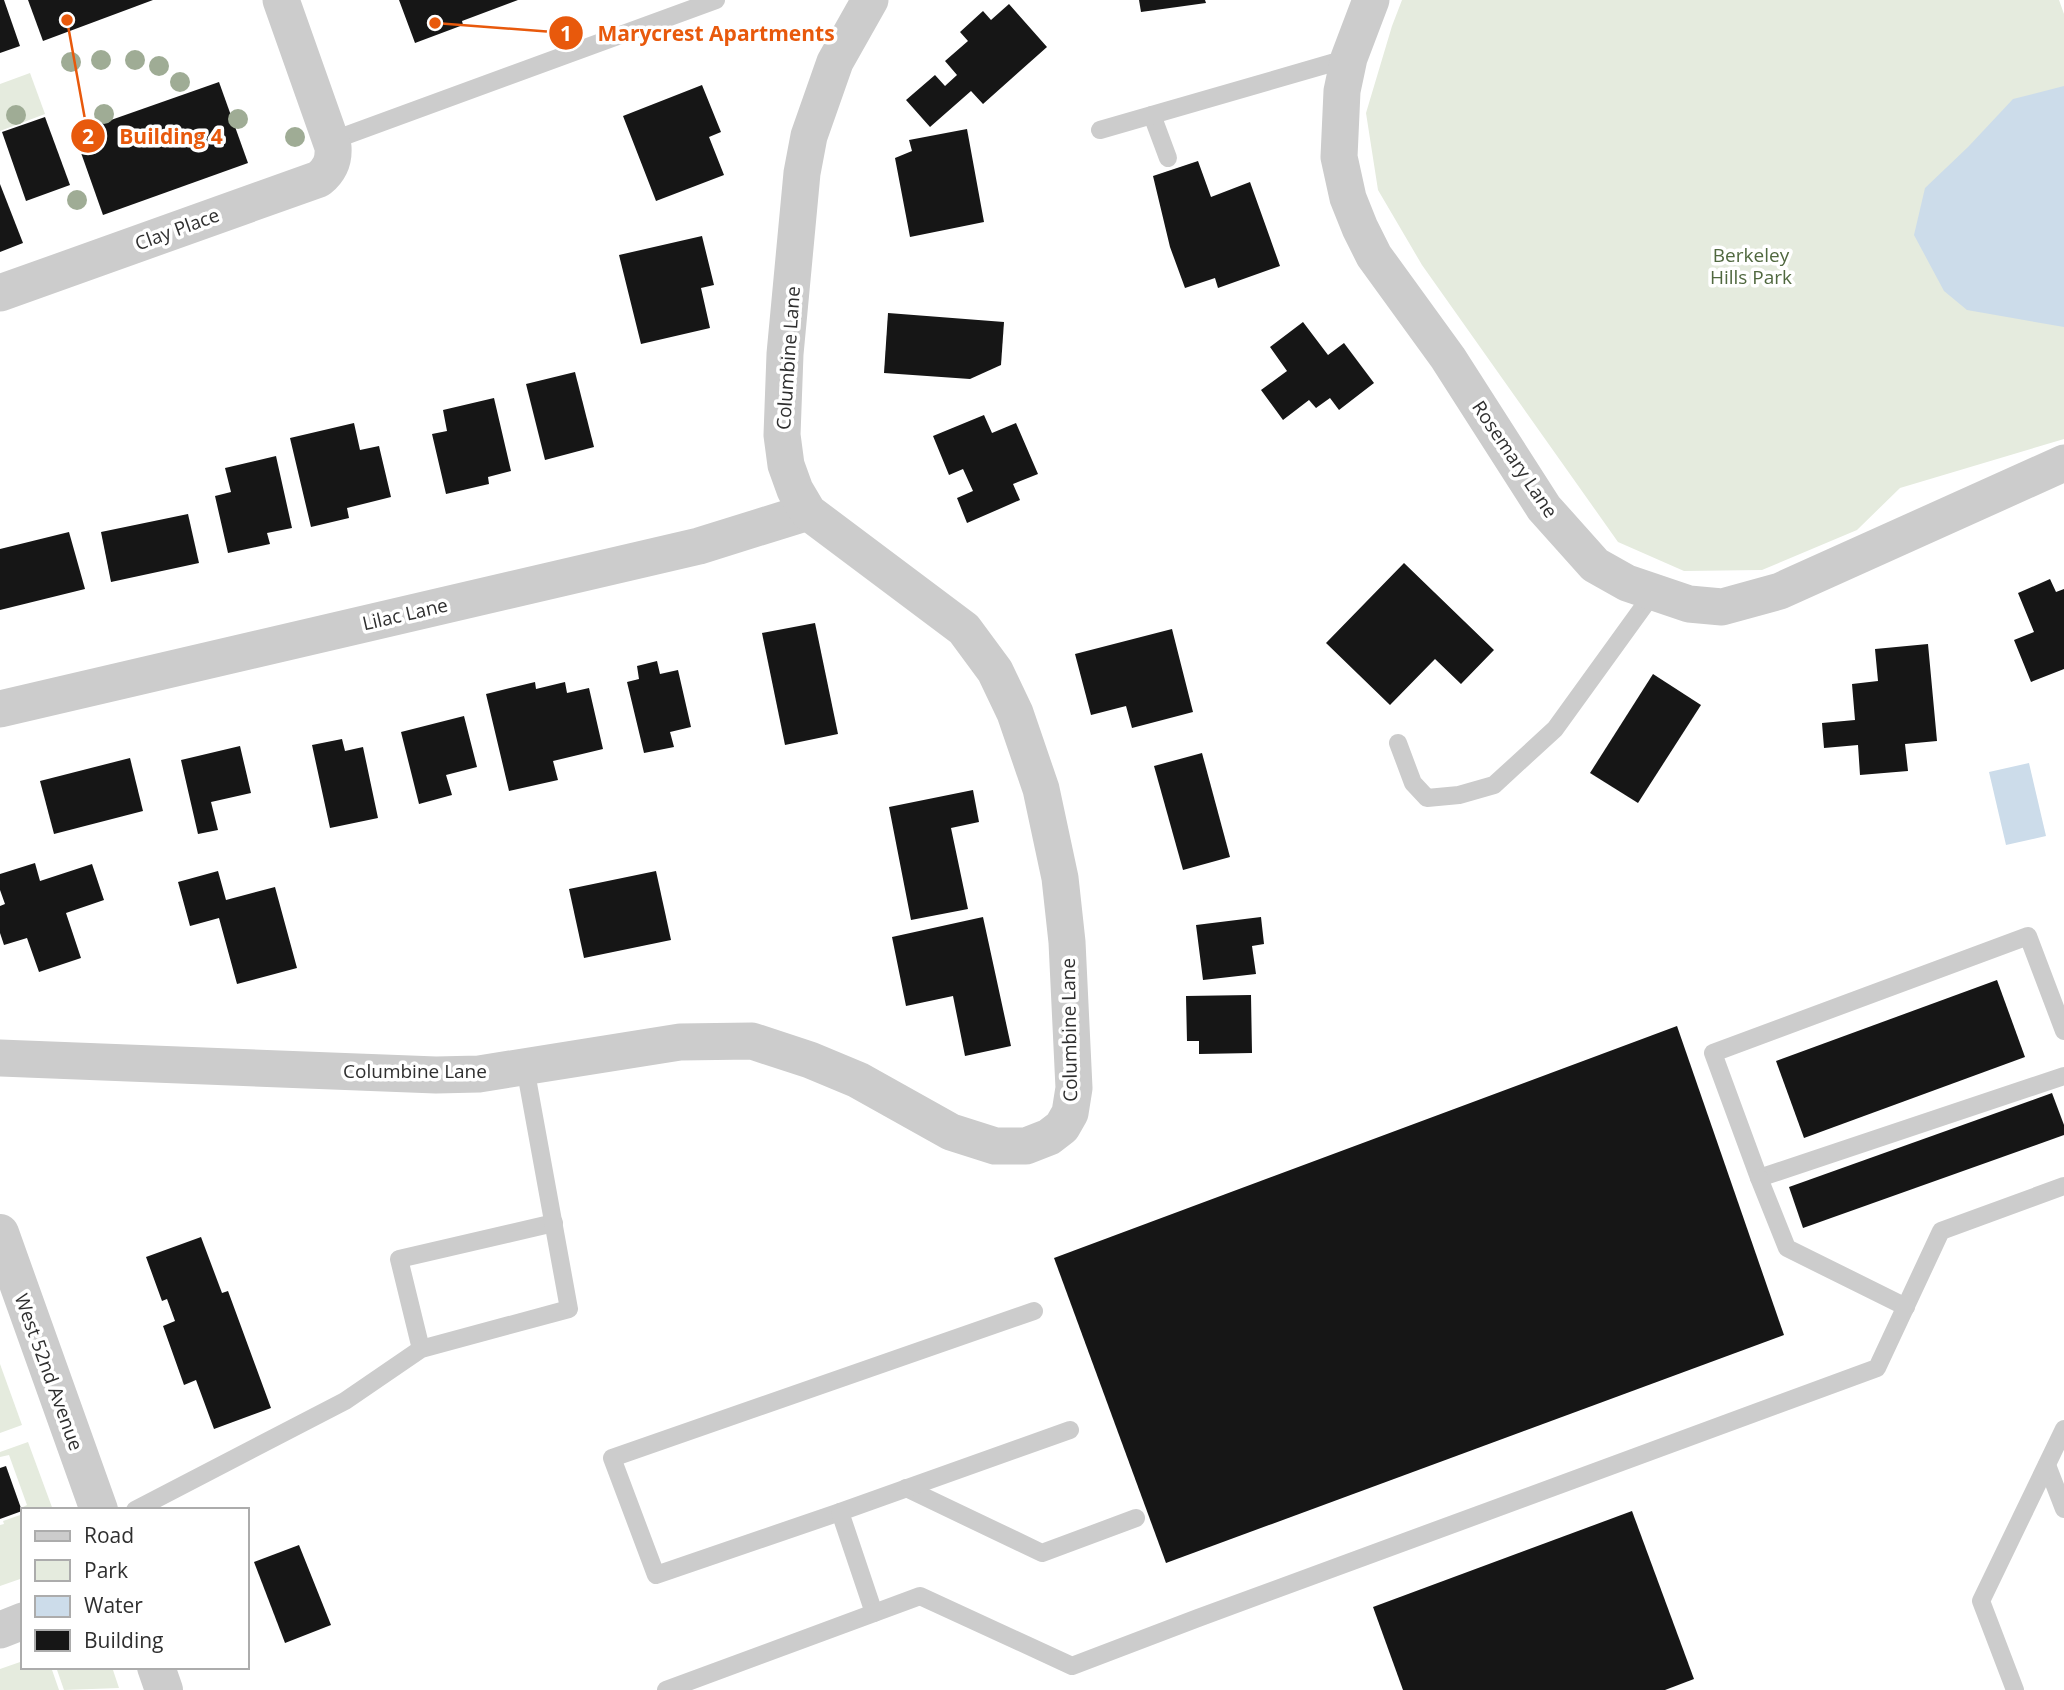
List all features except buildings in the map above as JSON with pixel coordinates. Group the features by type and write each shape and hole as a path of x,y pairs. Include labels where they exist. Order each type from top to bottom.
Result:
{"street":[{"path":"281,0 332,144"},
{"name":"Columbine Lane","path":"0,1058 436,1075 479,1074 680,1042 752,1041 810,1060 858,1080 951,1132 995,1146 1026,1146 1049,1137 1062,1127 1070,1114 1074,1074 1067,942 1060,878 1041,789 1015,713 995,671 964,629 808,512 795,490 786,465 782,436 785,354 802,173 809,136 835,61 870,0"},
{"name":"Rosemary Lane","path":"1371,0 1349,58 1342,91 1339,158 1348,198 1360,229 1374,256 1448,358 1544,508 1595,565 1627,583 1689,604 1721,607 1780,591 2064,463"},
{"name":"Clay Place","path":"0,293 319,178 331,165 332,144"},
{"name":"Lilac Lane","path":"0,709 699,546 808,512"},
{"name":"West 52nd Avenue","path":"0,1233 18,1303 98,1508"},
{"path":"0,1630 21,1622"},
{"path":"157,1669 164,1690"}],"lane":[{"path":"332,144 716,0"},
{"path":"1100,130 1349,58"},
{"path":"1152,115 1168,158"},
{"path":"1398,743 1413,783 1427,798 1459,795 1494,785 1555,729 1654,592"},
{"path":"1906,1307 1787,1248 1713,1053 2028,936 2064,1031"},
{"path":"139,1508 345,1401 421,1349 569,1308 525,1067"},
{"path":"1759,1178 2064,1076"},
{"path":"666,1690 686,1687 920,1596 1072,1666 1877,1368 1941,1231 2064,1186"},
{"path":"421,1349 399,1259 554,1223"},
{"path":"1034,1311 612,1458 656,1575 1070,1430"},
{"path":"2015,1690 1981,1601 2064,1429"},
{"path":"2047,1465 2064,1509"},
{"path":"906,1488 1042,1553 1136,1518"},
{"path":"840,1512 874,1613"}],"green space":[{"name":"Berkeley Hills Park","path":"1402,0 2059,0 2064,14 2064,439 1900,488 1857,530 1762,570 1684,571 1618,542 1422,265 1378,190 1366,113"},
{"path":"30,73 45,114 0,131 0,84"},
{"path":"0,1364 22,1425 0,1433"},
{"path":"28,1442 52,1508 23,1508 27,1505 9,1455 0,1457 0,1452"},
{"path":"21,1515 21,1579 0,1586 0,1525 4,1524 3,1521"},
{"path":"21,1662 21,1669 52,1669 59,1690 0,1690 0,1669"},
{"path":"57,1669 113,1669 119,1688 64,1690"}],"water":[{"path":"2064,86 2064,327 1967,310 1944,291 1914,235 1925,188 2013,99"},
{"path":"2029,763 2046,836 2006,845 1989,772"}],"place":[{"name":"Building 4","path":"67,20"},
{"name":"Marycrest Apartments","path":"435,23"}]}
